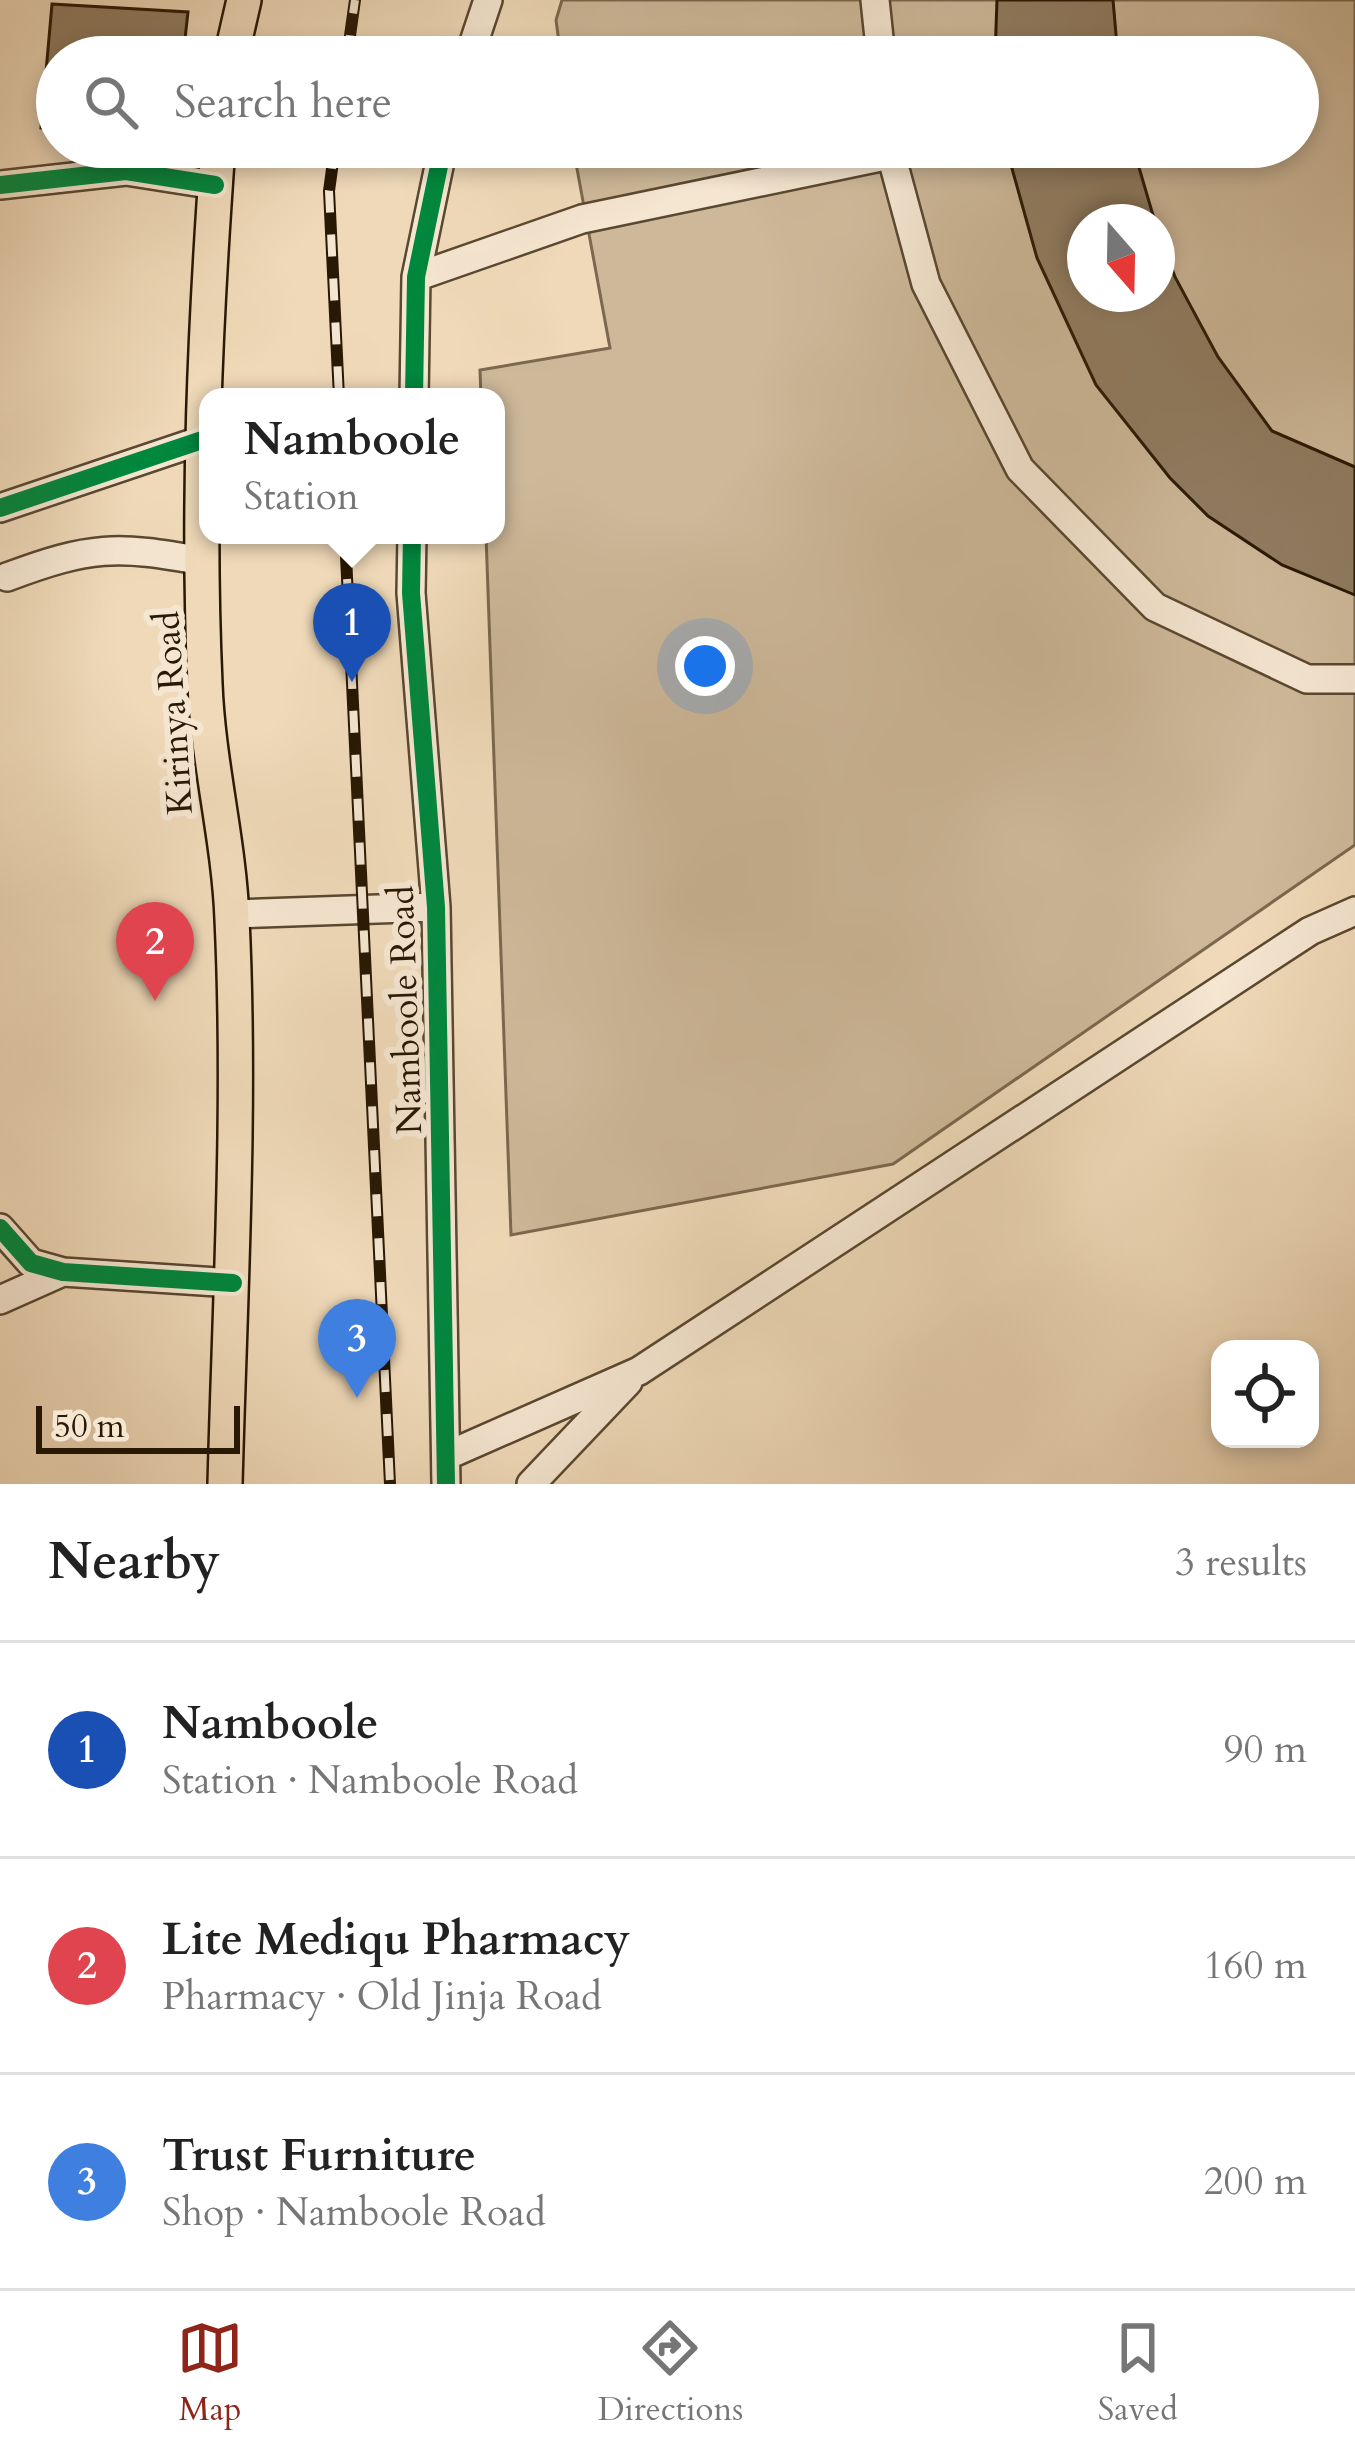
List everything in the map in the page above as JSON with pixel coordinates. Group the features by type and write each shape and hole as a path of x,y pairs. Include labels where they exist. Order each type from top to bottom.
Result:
{"main road":[{"path":"236,36 244,0"},
{"name":"Kirinya Road","path":"205,388 204,297 216,168"},
{"name":"Kirinya Road","path":"202,544 209,752 232,914 237,1150 225,1484"}],"street":[{"path":"476,36 488,0"},
{"path":"875,0 879,36"},
{"path":"414,388 416,277 439,168"},
{"path":"416,277 582,219 813,168"},
{"path":"895,168 926,284 1019,469 1155,607 1307,679 1355,679"},
{"path":"0,185 126,171 215,185"},
{"path":"0,508 199,442"},
{"name":"Namboole Road","path":"412,544 411,593 436,908 446,1470"},
{"path":"7,577 64,556 128,547 202,562"},
{"path":"232,914 436,908"},
{"path":"446,1470 639,1371 1310,931 1355,910"},
{"path":"0,1228 31,1263 63,1272 233,1283"},
{"path":"0,1300 63,1272"},
{"path":"531,1484 639,1371"}],"shaded area":[{"path":"562,0 1355,0 1355,845 893,1164 511,1235 486,544 505,544 505,388 481,388 480,370 610,348 577,168 1319,168 1319,36 558,36 556,20"}],"building":[{"path":"997,0 1113,0 1116,36 996,36"},
{"path":"52,4 188,12 185,36 49,36"},
{"path":"1012,168 1139,168 1150,204 1067,204 1067,312 1175,312 1175,277 1218,357 1272,431 1355,467 1355,595 1282,565 1208,516 1170,478 1096,385 1037,258"}],"railway":[{"path":"350,36 355,0"},
{"path":"332,168 329,191 339,388"},
{"path":"345,544 390,1484"}],"cycle path":[{"path":"414,388 416,277 439,168"},
{"path":"0,185 126,171 215,185"},
{"path":"0,508 199,441"},
{"path":"412,544 411,593 436,907 446,1484"},
{"path":"0,1228 31,1263 63,1272 233,1283"}],"place":[{"name":"Namboole","path":"352,682"},
{"name":"Lite Mediqu Pharmacy","path":"155,1001"},
{"name":"Trust Furniture","path":"357,1398"}]}
